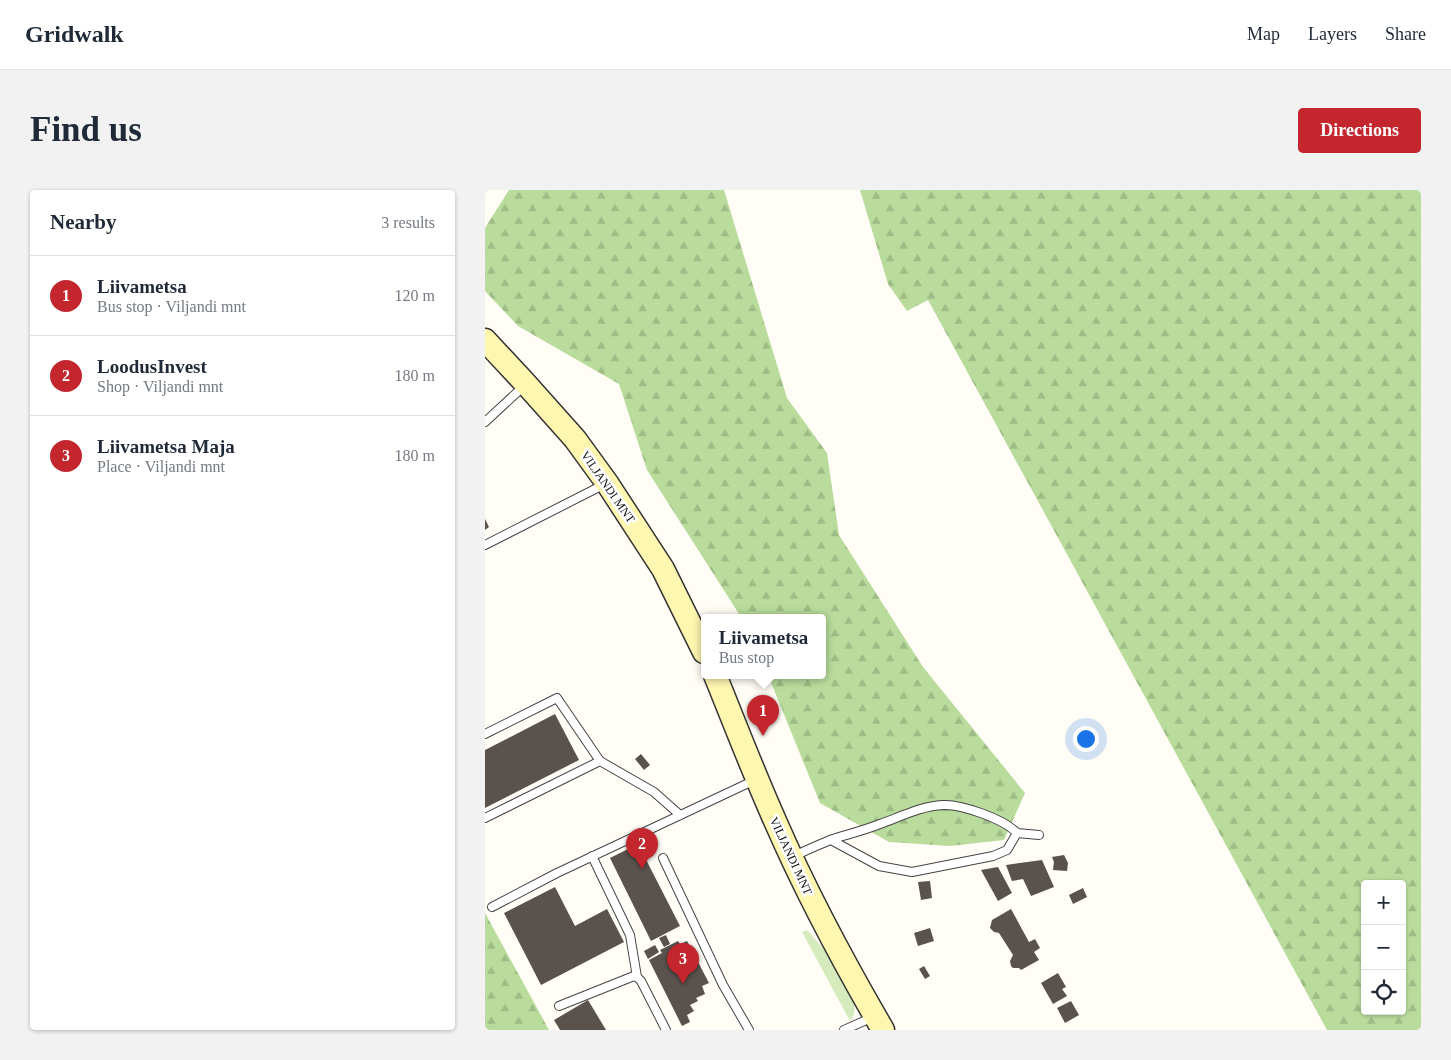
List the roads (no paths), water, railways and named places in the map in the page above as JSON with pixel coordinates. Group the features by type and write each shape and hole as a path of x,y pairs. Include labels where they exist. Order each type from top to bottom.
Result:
{"main road":[{"name":"VILJANDI MNT","path":"485,340 575,440 607,483 663,569 701,646"},
{"name":"VILJANDI MNT","path":"717,679 791,857 811,898 879,1023"}],"lane":[{"path":"485,422 526,384"},
{"path":"485,545 607,483"},
{"path":"485,734 557,698 600,761 654,792 680,815"},
{"path":"485,818 600,761"},
{"path":"492,907 592,856 757,779"},
{"path":"791,857 831,840 925,808 941,805 954,805 989,817 1012,827 1017,833 1039,835"},
{"path":"831,840 879,866 911,872 993,856 1007,850 1017,833"},
{"path":"592,856 630,935 637,976 666,1030"},
{"path":"663,858 723,985 749,1030"},
{"path":"559,1006 637,976"},
{"path":"844,1030 879,1023"}],"place":[{"name":"Liivametsa","path":"763,736"},
{"name":"LoodusInvest","path":"642,869"},
{"name":"Liivametsa Maja","path":"683,984"}]}
